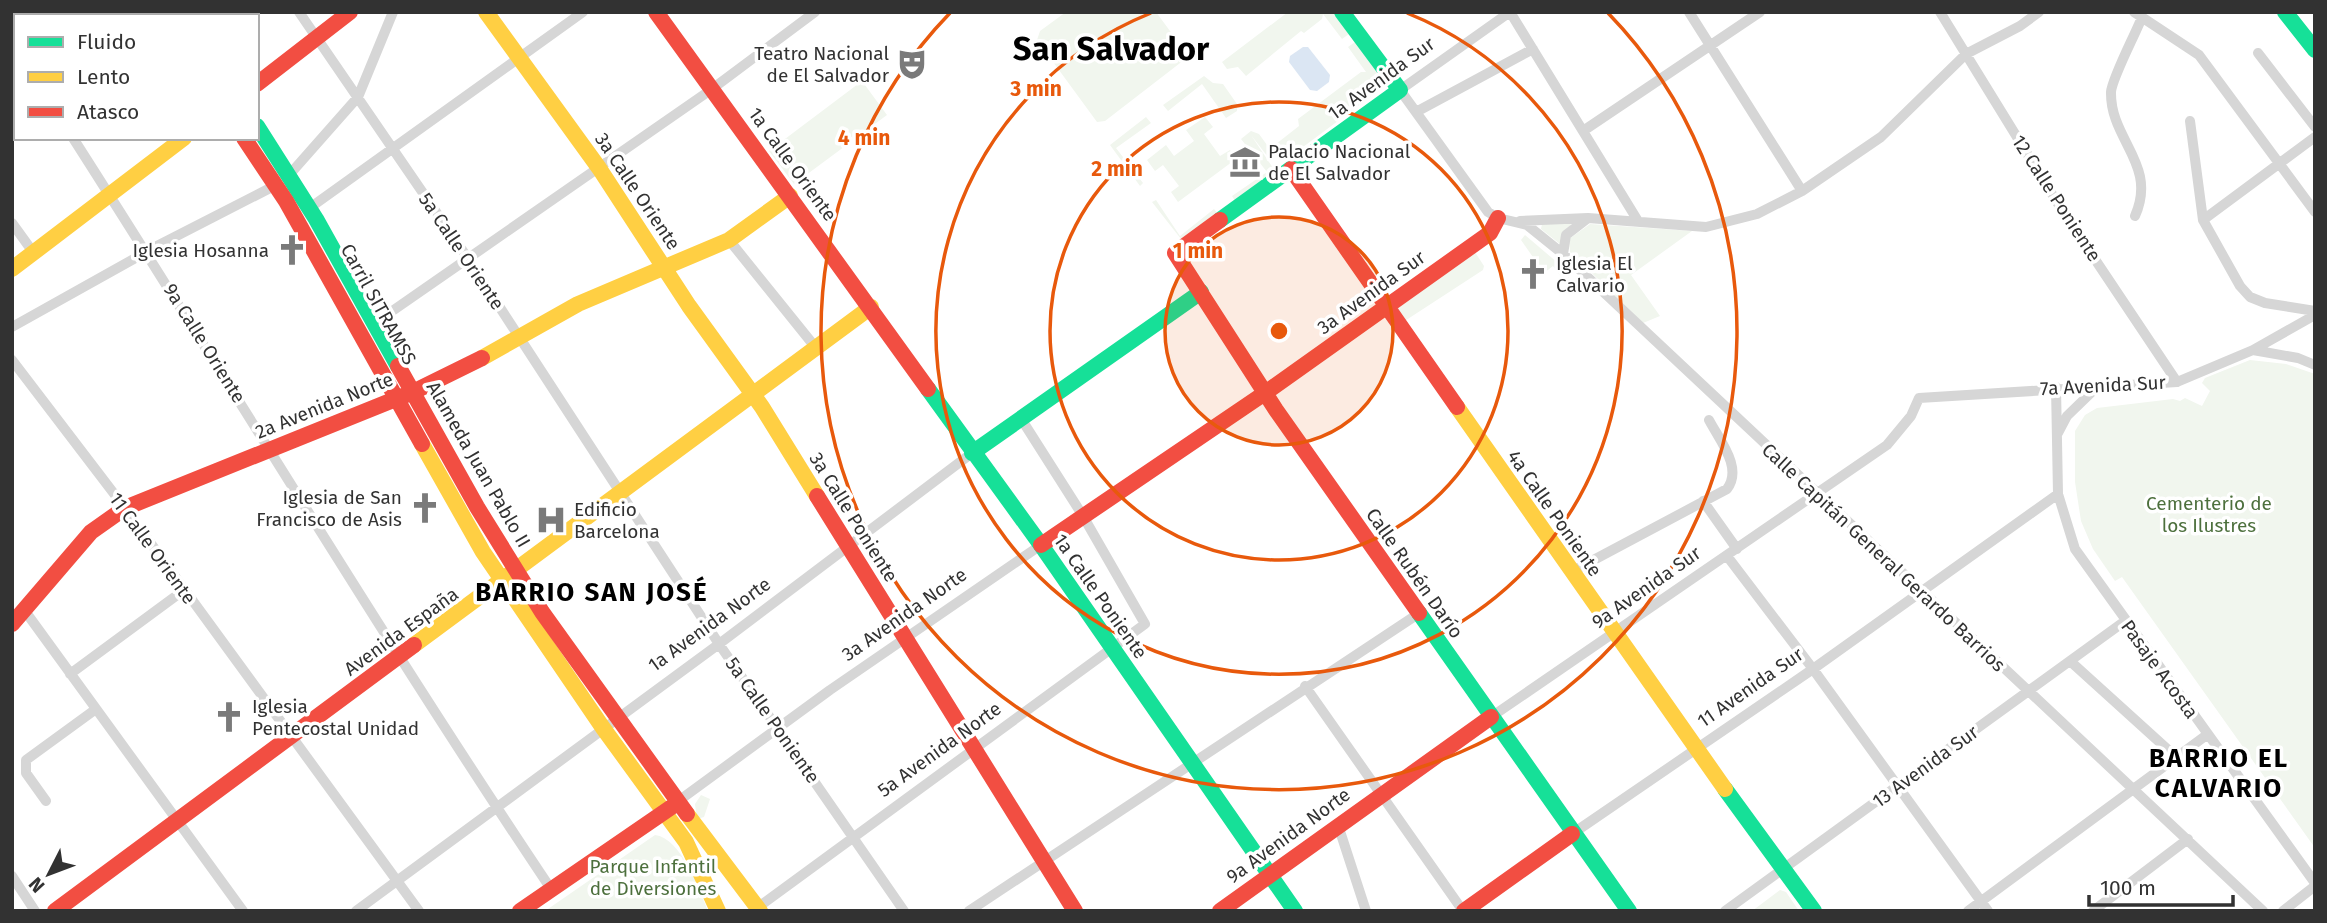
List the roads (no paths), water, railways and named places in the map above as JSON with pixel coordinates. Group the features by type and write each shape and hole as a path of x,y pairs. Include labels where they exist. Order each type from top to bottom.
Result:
{"main road":[{"path":"259,82 351,12"},
{"name":"3a Calle Oriente","path":"485,12 599,168 753,395"},
{"name":"1a Calle Oriente","path":"656,12 871,307"},
{"path":"1342,12 1400,90"},
{"path":"2285,12 2315,50"},
{"name":"1a Avenida Sur","path":"1175,253 1400,90"},
{"name":"Alameda Juan Pablo II","path":"259,129 311,207 375,323 406,395"},
{"path":"12,269 181,140"},
{"name":"Alameda Juan Pablo II","path":"245,140 406,395"},
{"name":"Carril SITRAMSS","path":"256,140 309,223 510,577 610,722"},
{"name":"4a Calle Poniente","path":"1291,169 1387,305 1390,315 1696,750 1814,911"},
{"name":"2a Avenida Norte","path":"12,624 91,532 125,508 406,395 520,339 578,304 729,240 790,196"},
{"name":"3a Avenida Sur","path":"1158,465 1265,393 1490,233 1498,218"},
{"name":"Calle Rubén Darío","path":"1175,253 1265,393 1572,834 1629,911"},
{"name":"1a Avenida Norte","path":"972,453 1201,292"},
{"name":"Avenida España","path":"55,911 510,577 871,307"},
{"name":"1a Calle Poniente","path":"871,307 972,453 1041,545 1295,911"},
{"name":"3a Calle Poniente","path":"753,395 1074,911"},
{"name":"3a Avenida Norte","path":"1041,545 1158,465"},
{"name":"9a Avenida Sur","path":"1381,794 1491,718"},
{"path":"610,722 697,841 755,910"},
{"name":"9a Avenida Norte","path":"1220,911 1381,794"},
{"path":"520,911 671,807"},
{"path":"671,807 755,910"},
{"path":"671,807 719,911"},
{"name":"11 Avenida Sur","path":"1464,911 1572,834"},
{"path":"697,841 727,911"}],"street":[{"name":"5a Calle Oriente","path":"299,12 469,260 621,493"},
{"path":"290,174 358,97 393,12"},
{"path":"311,207 583,12"},
{"path":"375,323 712,89 815,12"},
{"path":"1510,12 1638,221"},
{"name":"1a Avenida Sur","path":"1400,90 1510,12"},
{"path":"1689,12 1802,191"},
{"path":"1583,131 1712,47 1760,12"},
{"name":"12 Calle Poniente","path":"1940,12 2060,208 2177,382"},
{"path":"1520,221 1588,219 1706,227 1757,214 1802,191 1881,137 1966,54 2020,26 2039,12"},
{"path":"2135,216 2144,187 2138,166 2118,123 2111,92 2138,15 2195,51 2315,212"},
{"path":"1416,112 1533,49"},
{"path":"2258,53 2315,127"},
{"path":"1400,90 1488,212 1498,218"},
{"path":"2190,121 2203,220 2240,286 2250,297 2315,313"},
{"path":"2203,220 2315,137"},
{"name":"9a Calle Oriente","path":"74,140 496,808 551,889"},
{"path":"12,327 147,252 276,185"},
{"name":"Calle Capitán General Gerardo Barrios","path":"1498,218 1520,221 1563,254 2263,911"},
{"path":"1563,254 1566,235 1588,219"},
{"path":"12,223 33,252"},
{"path":"729,240 816,348"},
{"name":"7a Avenida Sur","path":"1919,398 2056,387 2177,382 2253,350 2315,313"},
{"path":"2253,350 2298,358 2315,365"},
{"name":"11 Calle Oriente","path":"12,360 125,508 419,911"},
{"path":"2056,435 2067,416 2099,385"},
{"name":"Pasaje Acosta","path":"2056,387 2057,494 2075,549 2315,885"},
{"name":"9a Avenida Sur","path":"1491,718 1887,445 1911,416 1919,398"},
{"path":"1020,417 1083,516"},
{"path":"1571,572 1727,489 1735,470 1709,420"},
{"name":"1a Avenida Norte","path":"356,911 719,644 972,453"},
{"name":"5a Calle Poniente","path":"621,493 719,644 904,911"},
{"name":"11 Avenida Sur","path":"1572,834 1813,669 2057,494"},
{"path":"1703,501 1737,550"},
{"name":"5a Avenida Norte","path":"755,910 1145,624 1083,516"},
{"name":"3a Avenida Norte","path":"671,807 779,727 1041,545"},
{"path":"1727,556 1813,669 1988,911"},
{"path":"70,674 184,590"},
{"path":"25,611 243,911"},
{"path":"969,911 1305,686 1418,614"},
{"name":"13 Avenida Sur","path":"1725,911 2125,621"},
{"path":"2070,661 2176,757"},
{"path":"1305,686 1464,911"},
{"path":"46,801 26,773 26,760 96,709"},
{"path":"1968,911 2208,734"},
{"path":"1338,825 1366,911"},
{"path":"2093,911 2188,839"},
{"path":"12,876 35,911"},
{"path":"2283,911 2315,885"}],"place":[{"name":"Teatro Nacional de El Salvador","path":"912,64"},
{"name":"Palacio Nacional de El Salvador","path":"1245,162"},
{"name":"Iglesia Hosanna","path":"292,250"},
{"name":"Iglesia El Calvario","path":"1533,274"},
{"name":"Iglesia de San Francisco de Asis","path":"425,508"},
{"name":"Edificio Barcelona","path":"551,520"},
{"name":"Iglesia Pentecostal Unidad","path":"229,717"}],"district":[{"name":"San Salvador","path":"1111,48"},
{"name":"BARRIO SAN JOSÉ","path":"592,592"},
{"name":"BARRIO EL CALVARIO","path":"2219,773"}],"park label":[{"name":"Cementerio de los Ilustres","path":"2209,514"},
{"name":"Parque Infantil de Diversiones","path":"653,877"}]}
